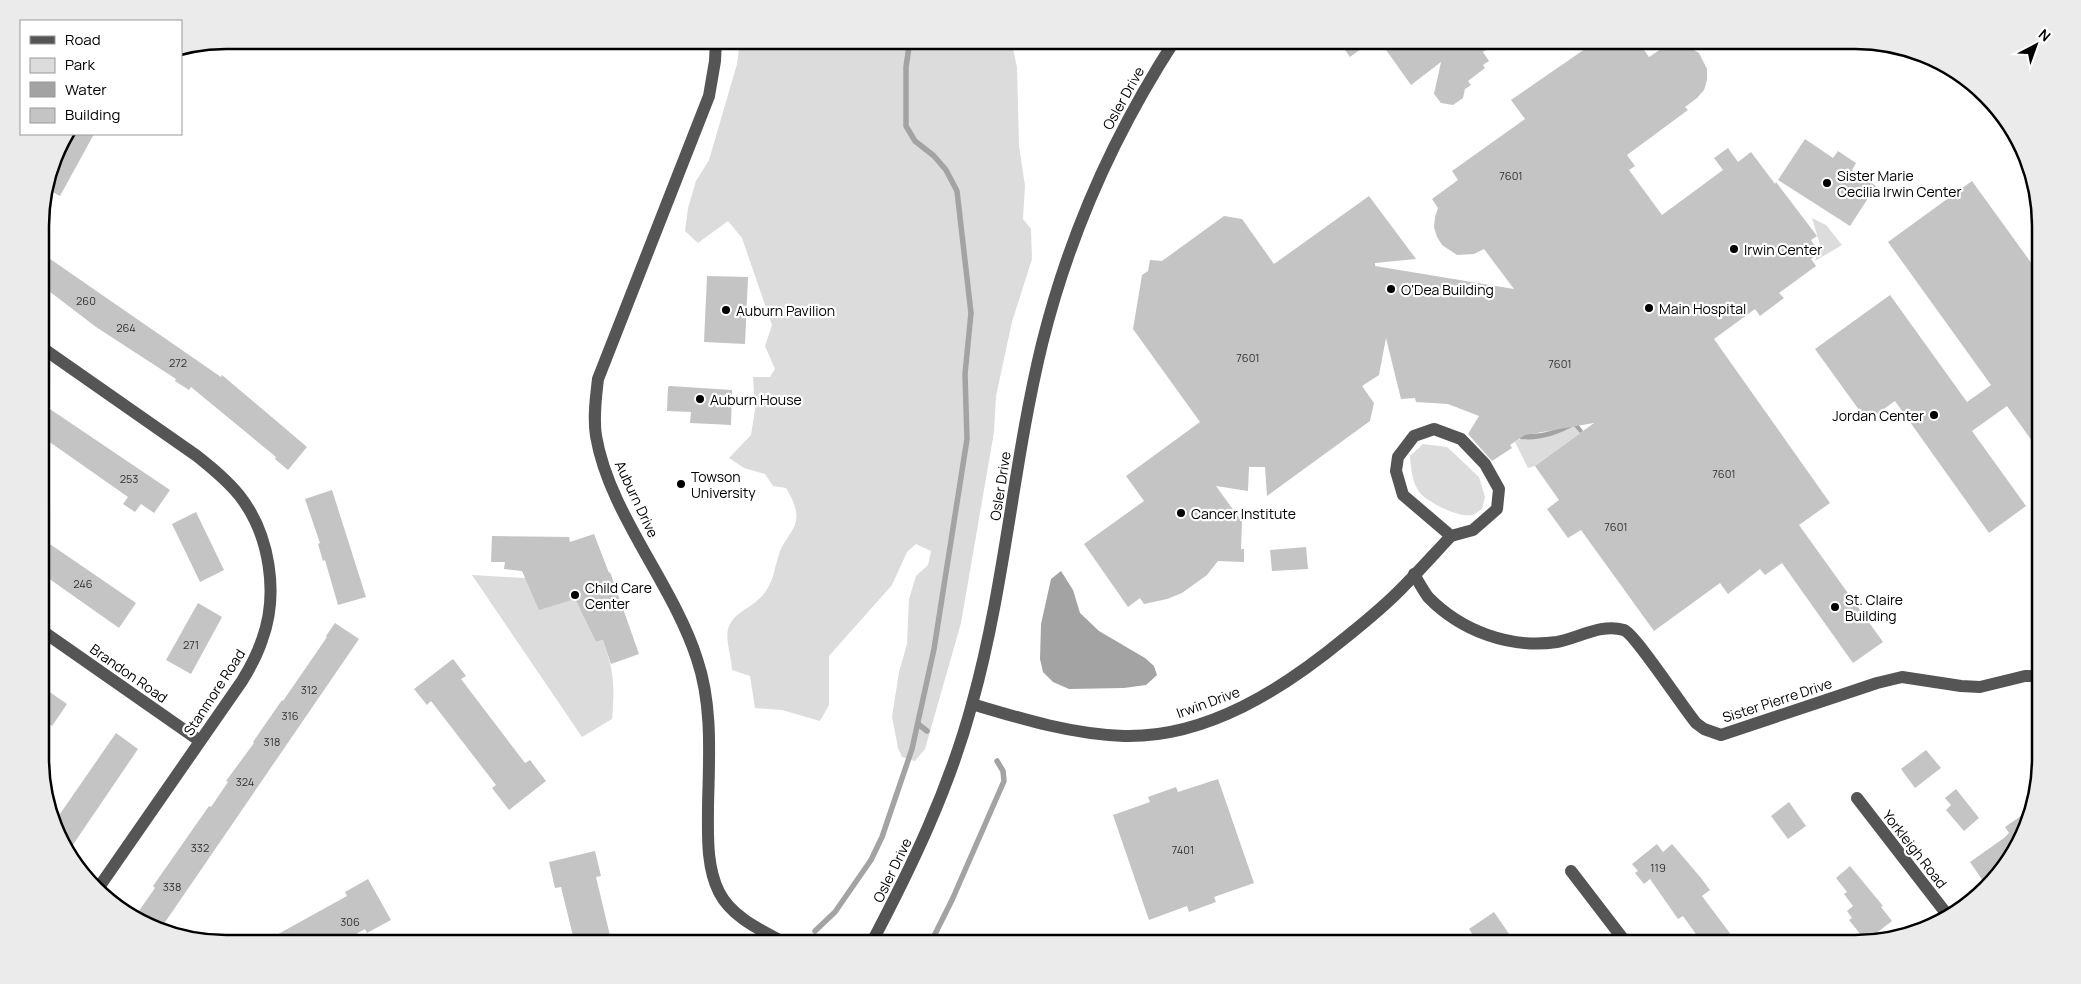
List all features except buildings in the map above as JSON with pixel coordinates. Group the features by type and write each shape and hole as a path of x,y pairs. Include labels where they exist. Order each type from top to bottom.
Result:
{"street":[{"name":"Auburn Drive","path":"716,49 709,96 598,379 595,404 596,434 616,498 680,619 697,658 702,676 706,700 709,747 708,837 713,874 719,893 751,925 770,935"},
{"name":"Osler Drive","path":"876,935 929,829 952,770 972,704 994,609 1033,385 1059,280 1088,203 1118,136 1136,102 1169,49"},
{"name":"Stanmore Road","path":"49,353 197,456 221,476 240,496 253,517 263,540 269,567 271,592 268,618 256,658 101,883"},
{"path":"1434,428 1461,440 1485,464 1499,490 1496,509 1473,530 1451,536 1403,495 1396,471 1398,457 1414,436 1434,428"},
{"name":"Irwin Drive","path":"972,704 1051,726 1093,733 1146,735 1183,728 1237,709 1283,685 1364,623 1405,585 1451,536"},
{"name":"Sister Pierre Drive","path":"1414,574 1428,596 1460,624 1496,638 1557,642 1611,628 1630,633 1696,723 1721,735 1877,683 1902,677 1980,687 2032,676"},
{"name":"Brandon Road","path":"49,636 200,741"},
{"name":"Yorkleigh Road","path":"1857,798 1944,911"},
{"path":"1571,871 1620,935"}],"green space":[{"path":"739,49 1013,49 1017,67 1019,146 1025,186 1023,219 1031,229 1032,259 1012,322 996,396 994,432 961,623 925,749 915,761 902,757 898,748 892,717 899,672 907,644 909,599 916,576 928,565 931,551 916,544 907,552 892,585 829,656 829,705 820,721 782,710 755,708 750,676 732,670 727,634 730,624 736,616 757,601 769,587 780,551 796,521 794,504 786,488 773,486 765,474 744,468 729,458 751,435 755,410 753,377 770,377 775,369 765,346 772,325 742,238 728,221 698,243 685,231 688,208 696,181 709,160 737,64"},
{"path":"1812,218 1826,225 1842,245 1815,261 1820,245"},
{"path":"1567,421 1583,431 1535,466 1528,468 1515,442 1520,439 1520,432 1532,434 1544,432 1568,424"},
{"path":"1423,444 1447,447 1479,477 1485,497 1482,509 1472,515 1460,514 1438,505 1421,494 1414,481 1410,456"},
{"path":"472,575 525,578 575,599 596,642 603,640 607,651 613,679 612,719 582,737"}],"water":[{"path":"1573,417 1583,431 1580,433 1574,426 1548,437 1520,439 1520,432 1533,434 1548,432 1562,426"},
{"path":"1061,571 1073,590 1080,613 1099,631 1145,658 1154,666 1157,675 1146,685 1124,688 1069,689 1053,682 1043,672 1040,659 1041,624 1051,579"}],"waterway":[{"path":"815,931 835,912 871,860 882,837 912,749 934,649 967,439 965,374 971,313 957,191 946,170 934,156 915,141 906,126 906,67 909,49"},
{"path":"918,724 927,731"},
{"path":"934,935 952,900 1004,781 1003,771 997,761"}],"place":[{"name":"Sister Marie Cecilia Irwin Center","path":"1827,183"},
{"name":"Irwin Center","path":"1734,249"},
{"name":"O'Dea Building","path":"1391,289"},
{"name":"Main Hospital","path":"1649,308"},
{"name":"Auburn Pavilion","path":"726,310"},
{"name":"Auburn House","path":"700,399"},
{"name":"Jordan Center","path":"1934,415"},
{"name":"Towson University","path":"681,484"},
{"name":"Cancer Institute","path":"1181,513"},
{"name":"Child Care Center","path":"575,595"},
{"name":"St. Claire Building","path":"1835,607"}]}
